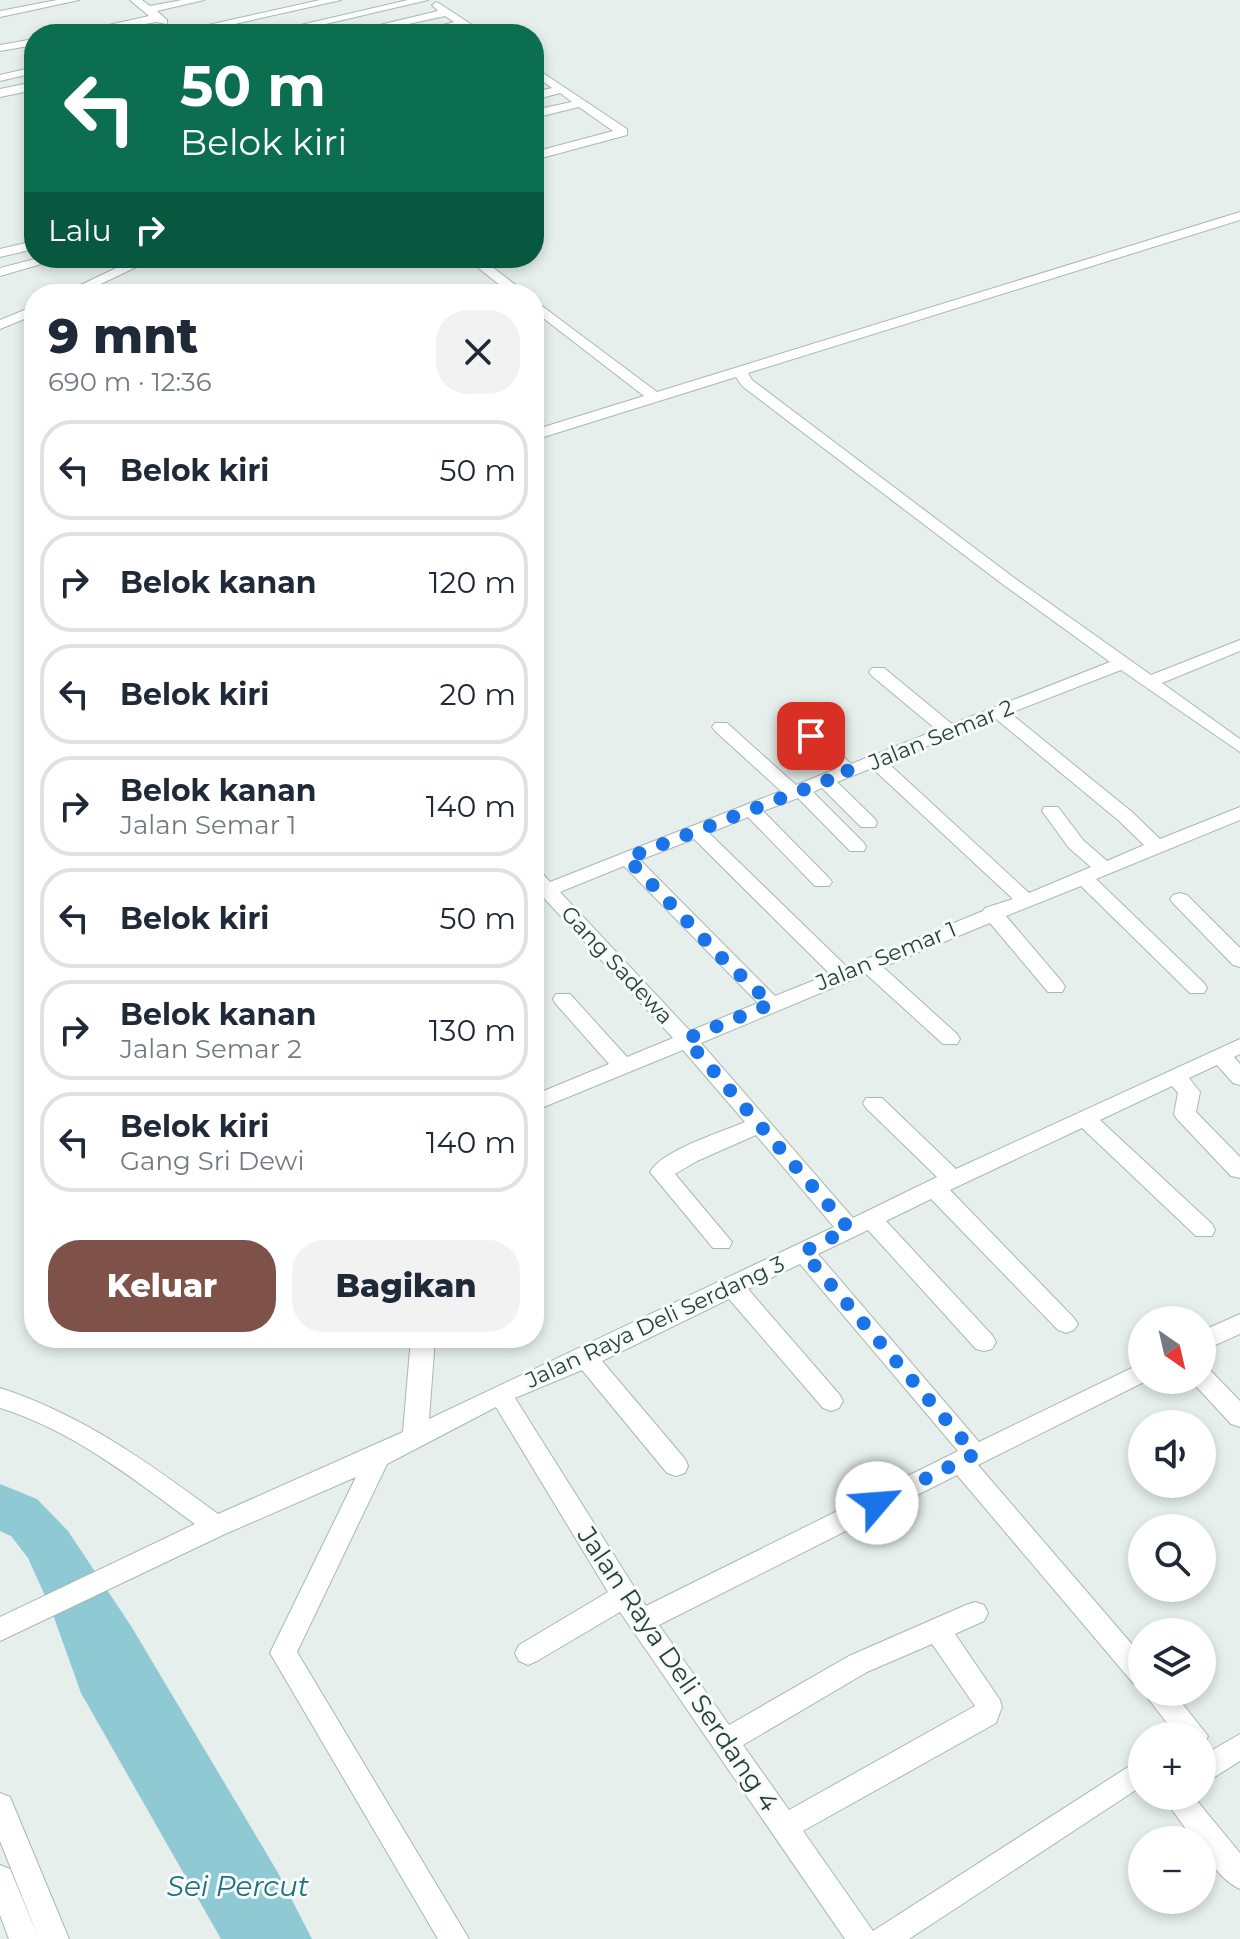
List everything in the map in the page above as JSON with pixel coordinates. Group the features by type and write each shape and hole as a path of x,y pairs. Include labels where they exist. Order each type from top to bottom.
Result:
{"street":[{"path":"0,14 74,0"},
{"path":"135,0 165,24"},
{"path":"113,24 199,0"},
{"path":"224,24 336,0"},
{"path":"314,24 423,0"},
{"path":"431,0 463,23"},
{"path":"284,11 296,19"},
{"path":"393,24 447,12"},
{"path":"459,24 463,23"},
{"path":"17,28 24,34"},
{"path":"0,48 24,44"},
{"path":"0,78 24,72"},
{"path":"544,77 623,132 544,153"},
{"path":"0,93 24,88"},
{"path":"544,94 562,89"},
{"path":"544,112 582,103"},
{"path":"544,432 1240,216"},
{"path":"0,241 24,235"},
{"path":"0,253 24,247"},
{"path":"0,272 24,266"},
{"path":"88,284 118,268"},
{"path":"486,268 507,284"},
{"path":"544,312 654,397"},
{"path":"0,325 24,314"},
{"path":"739,371 747,383 1007,580 1240,747"},
{"path":"1150,682 1240,645"},
{"name":"Jalan Semar 2","path":"544,885 627,858 1125,662"},
{"path":"878,672 951,732"},
{"path":"999,713 1125,816 1157,847"},
{"path":"792,718 849,772"},
{"path":"721,727 857,847"},
{"path":"876,762 1024,899"},
{"path":"825,781 868,823"},
{"path":"751,810 822,882"},
{"path":"1051,811 1076,844 1104,868"},
{"name":"Jalan Semar 1","path":"544,1099 992,912 1240,813"},
{"path":"697,831 842,974"},
{"path":"627,858 721,957 771,1004"},
{"path":"1083,877 1197,988"},
{"name":"Gang Sadewa","path":"544,893 686,1039 849,1229"},
{"path":"1180,899 1240,960"},
{"path":"992,912 1055,987"},
{"path":"867,964 950,1039"},
{"path":"563,999 622,1065"},
{"path":"1230,1051 1240,1078"},
{"name":"Jalan Raya Deli Serdang 3","path":"0,1630 216,1526 378,1457 500,1394 586,1358 849,1229 1230,1051"},
{"path":"1175,1076 1189,1092 1185,1114 1239,1170"},
{"path":"874,1103 1066,1324"},
{"path":"1084,1118 1204,1230"},
{"path":"721,1242 661,1172 689,1155 760,1125"},
{"path":"871,1219 984,1342"},
{"path":"803,1252 1128,1658"},
{"path":"732,1287 831,1401"},
{"path":"1216,1335 1240,1323"},
{"path":"415,1438 422,1348"},
{"path":"586,1358 676,1466"},
{"path":"641,1621 1128,1379"},
{"path":"1216,1392 1240,1417"},
{"name":"Jalan Raya Deli Serdang 4","path":"500,1394 624,1596 862,1939"},
{"path":"0,1398 37,1407 77,1427 216,1526"},
{"path":"378,1457 283,1653 454,1939"},
{"path":"528,1653 624,1596"},
{"path":"726,1741 858,1664 975,1613"},
{"path":"784,1827 986,1714 987,1700 937,1630"},
{"path":"1168,1706 1182,1722"},
{"path":"1216,1756 1240,1746"},
{"path":"884,1939 1128,1778"},
{"path":"0,1806 54,1939"},
{"path":"1187,1810 1240,1875"},
{"path":"0,1879 24,1939"}],"water":[{"name":"Sei Percut","path":"0,1484 37,1499 68,1531 131,1626 277,1871 312,1939 221,1939 81,1693 51,1609 28,1558 11,1536 0,1531"}],"route":[{"path":"811,736 849,772 627,858 721,957 771,1004 686,1039 849,1229 803,1252 975,1454 877,1503"}]}
